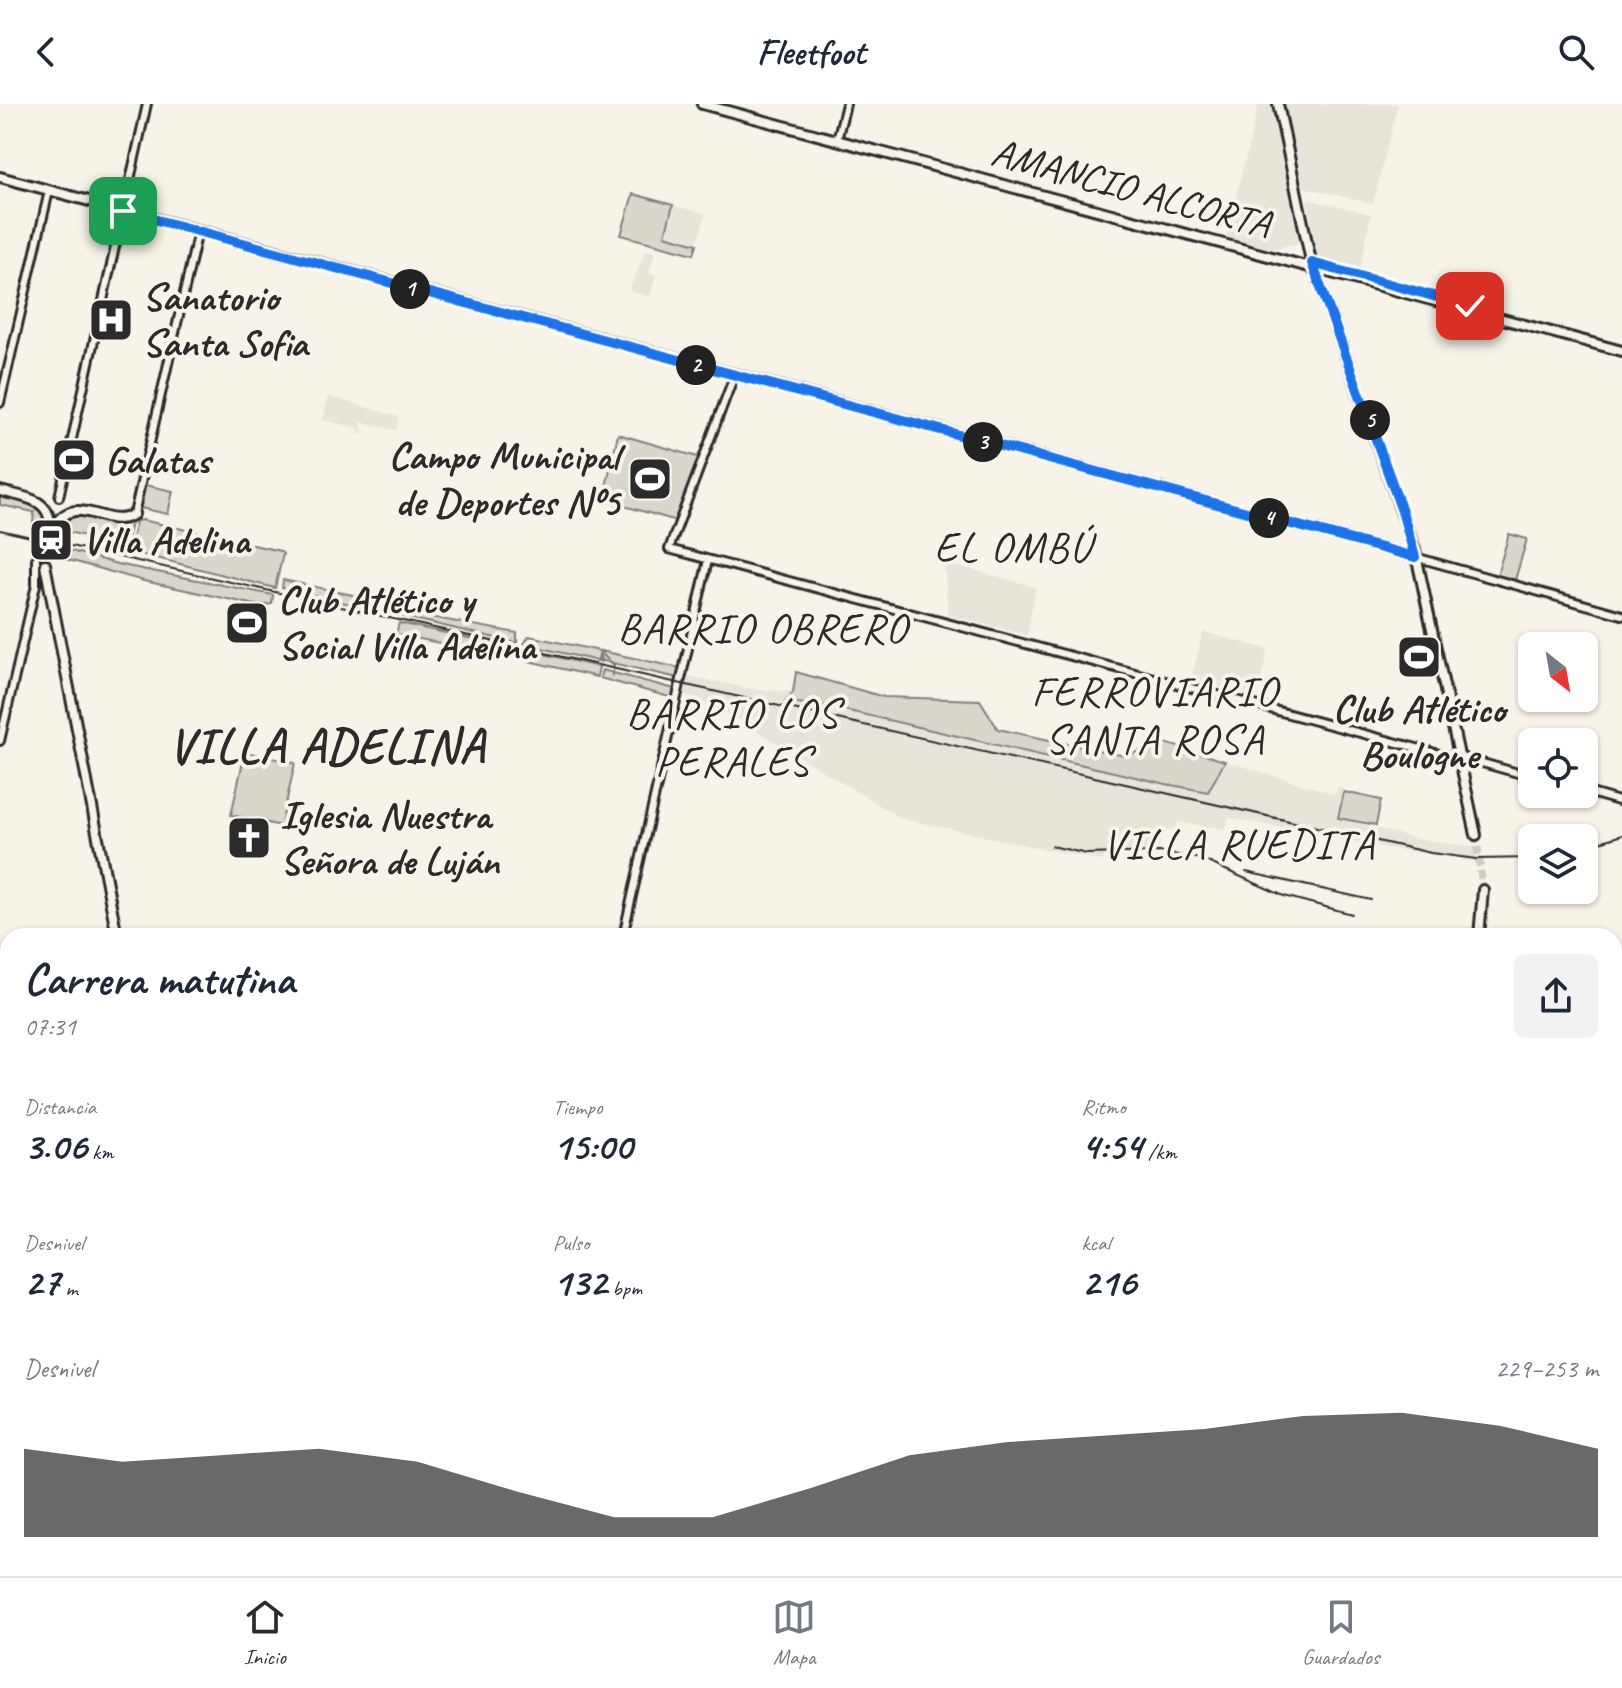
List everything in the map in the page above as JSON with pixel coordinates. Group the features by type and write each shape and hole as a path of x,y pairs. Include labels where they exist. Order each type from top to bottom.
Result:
{"main road":[{"name":"AMANCIO ALCORTA","path":"702,104 1622,349"},
{"path":"719,104 837,138"},
{"path":"1278,104 1313,266 1415,557 1476,835"},
{"path":"0,177 1415,557"},
{"path":"0,491 41,502 49,515 51,528 62,515 73,511 121,519 134,514"},
{"path":"41,562 115,928"},
{"path":"1480,928 1483,890"}],"street":[{"path":"59,497 147,104"},
{"path":"837,138 846,104"},
{"path":"0,403 49,191"},
{"path":"134,514 198,231"},
{"path":"734,376 669,549 1518,773"},
{"path":"1415,557 1622,615"},
{"path":"625,928 708,560"},
{"path":"0,741 41,562"},
{"path":"1598,795 1622,802"}],"shaded area":[{"path":"1246,104 1398,104 1373,204 1290,184 1300,243 1270,249 1226,237 1258,107"},
{"path":"633,194 673,205 665,235 697,244 694,254 621,235"},
{"path":"1307,199 1371,214 1360,271 1317,259"},
{"path":"673,205 706,214 697,244 664,235"},
{"path":"646,250 655,252 649,273 656,275 650,297 629,291"},
{"path":"328,396 399,417 396,430 361,422 363,434 358,433 359,428 323,420"},
{"name":"Campo Municipal de Deportes Nº5","path":"618,434 701,458 677,521 603,500"},
{"path":"145,485 173,491 168,514 140,508"},
{"path":"0,494 33,501 43,508 48,527 33,524 34,512 0,505"},
{"path":"70,514 132,519 127,539 117,544 56,529"},
{"path":"136,521 280,551 283,554 275,588 129,551"},
{"path":"1509,534 1527,539 1515,580 1497,575"},
{"path":"61,548 117,564 273,595 272,604 260,606 144,581 54,556"},
{"path":"944,562 1036,587 1027,635 948,615"},
{"path":"283,580 399,605 397,615 282,588"},
{"path":"403,612 517,633 517,643 401,616"},
{"path":"399,623 516,648 515,655 511,658 396,634"},
{"path":"1203,632 1268,649 1257,697 1191,680"},
{"path":"529,636 600,651 598,659 602,662 524,644"},
{"path":"523,649 599,667 597,677 524,660"},
{"path":"601,651 680,668 678,678 604,661 600,659"},
{"path":"602,670 675,689 673,698 600,678"},
{"path":"796,672 884,697 980,700 998,729 1125,756 1165,743 1335,794 1338,787 1344,789 1338,818 1413,838 1474,847 1476,861 1393,849 1229,818 1226,829 1177,822 1176,830 1163,829 1158,851 1105,855 1102,861 902,819 727,713 684,694 688,676 753,689 792,692"},
{"path":"796,672 884,697 980,700 998,729 1125,756 1165,743 1225,761 1208,792 1166,784 827,706 785,702 793,692"},
{"path":"245,752 295,763 281,826 231,815"},
{"path":"1344,792 1381,800 1376,825 1338,818"}],"waterway":[{"path":"603,655 614,665 612,676"}],"tunnel":[{"path":"42,563 50,527"},
{"path":"1476,835 1483,890"}],"railway":[{"path":"0,530 1431,853 1476,859 1518,858"},
{"path":"1598,843 1622,835"},
{"path":"1052,846 1087,854 1160,852 1201,859 1284,896 1352,914"},
{"path":"1246,872 1371,900"}],"place":[{"name":"Sanatorio Santa Sofia","path":"111,320"},
{"name":"Galatas","path":"74,460"},
{"name":"Campo Municipal de Deportes Nº5","path":"650,479"},
{"name":"Villa Adelina","path":"51,540"},
{"name":"Club Atlético y Social Villa Adelina","path":"247,623"},
{"name":"Club Atlético Boulogne","path":"1419,657"},
{"name":"Iglesia Nuestra Señora de Luján","path":"249,838"}],"district":[{"name":"EL OMBÚ","path":"1013,547"},
{"name":"BARRIO OBRERO","path":"763,628"},
{"name":"FERROVIARIO SANTA ROSA","path":"1155,715"},
{"name":"BARRIO LOS PERALES","path":"733,737"},
{"name":"VILLA ADELINA","path":"327,746"},
{"name":"VILLA RUEDITA","path":"1239,844"}],"route":[{"path":"123,211 1415,557 1402,511 1312,263 1470,306"}]}
